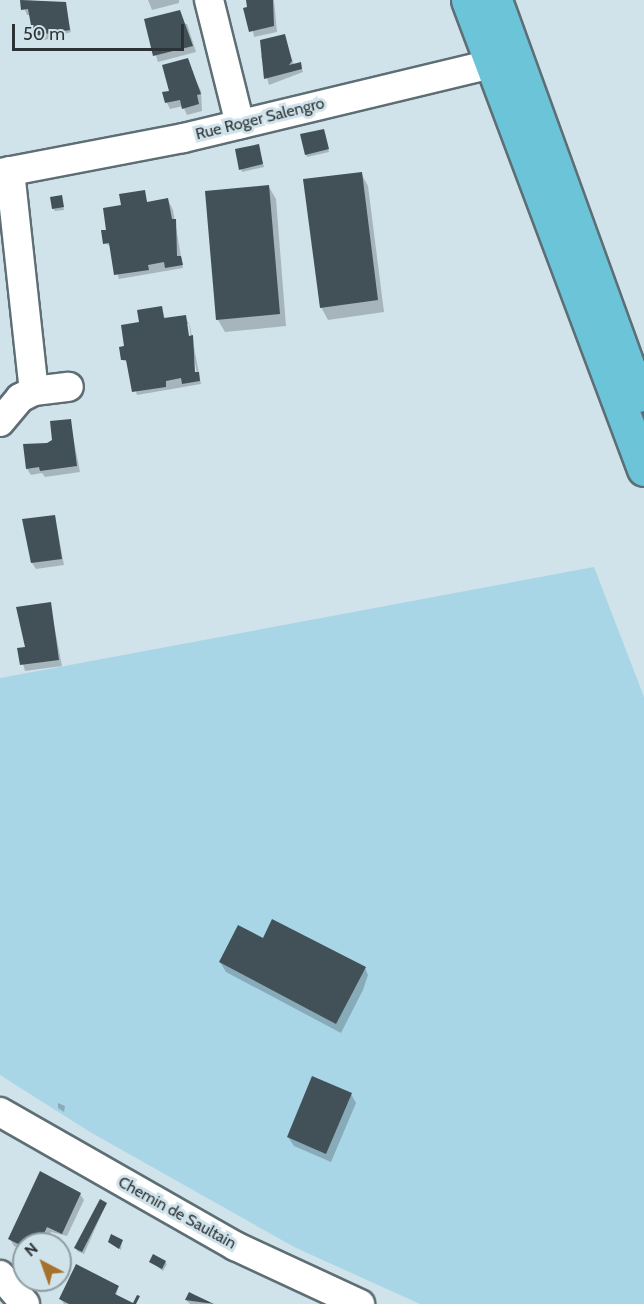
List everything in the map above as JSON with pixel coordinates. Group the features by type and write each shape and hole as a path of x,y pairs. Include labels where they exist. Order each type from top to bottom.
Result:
{"main road":[{"path":"468,0 505,61 614,320 644,414"},
{"path":"495,0 505,61 644,469"}],"street":[{"path":"209,0 240,124"},
{"name":"Rue Roger Salengro","path":"5,172 240,124 505,61"},
{"path":"5,172 34,391"},
{"path":"0,422 20,398 34,391 69,387"},
{"name":"Chemin de Saultain","path":"0,1112 235,1246 360,1304"},
{"path":"0,1275 25,1304"}],"shaded area":[{"path":"594,567 644,697 644,1304 420,1304 294,1247 90,1132 0,1075 0,678"}],"building":[{"path":"20,0 66,2 70,30 33,36 28,9 21,10"},
{"path":"246,0 273,0 274,26 249,32 243,8 247,7"},
{"path":"180,10 193,46 153,56 144,19"},
{"path":"285,34 292,61 289,65 301,62 302,69 264,79 260,40"},
{"path":"188,58 201,94 197,95 199,104 182,109 180,100 165,103 162,92 169,91 162,65"},
{"path":"324,129 329,149 305,155 300,134"},
{"path":"259,144 263,164 239,170 235,149"},
{"path":"362,172 378,300 320,308 303,179"},
{"path":"269,185 280,314 216,320 205,191"},
{"path":"145,190 147,202 168,198 172,219 176,219 177,256 181,256 183,265 165,268 164,262 148,265 149,270 114,275 109,243 103,244 101,230 106,230 103,208 121,205 119,194"},
{"path":"62,195 64,207 52,209 50,197"},
{"path":"162,306 164,318 186,315 189,336 193,335 195,372 199,372 200,381 182,384 181,378 166,381 166,387 132,392 126,360 121,360 119,347 124,346 121,325 139,322 137,310"},
{"path":"71,419 77,466 40,471 39,467 26,469 23,444 47,443 52,440 50,421"},
{"path":"55,515 62,559 31,563 22,519"},
{"path":"51,602 59,660 20,665 17,648 25,647 16,607"},
{"path":"272,919 366,967 336,1024 219,962 238,925 263,938"},
{"path":"312,1076 352,1093 326,1154 287,1137"},
{"path":"40,1171 81,1193 63,1232 47,1227 45,1232 12,1232 12,1241 8,1239"},
{"path":"100,1199 107,1203 82,1252 74,1248"},
{"path":"111,1234 123,1240 119,1249 108,1242"},
{"path":"153,1254 166,1261 162,1269 149,1262"},
{"path":"76,1264 119,1286 115,1294 133,1303 137,1295 140,1296 136,1304 69,1304 59,1299 62,1292 72,1292 72,1272"},
{"path":"189,1292 195,1295 214,1304 185,1300"}]}
